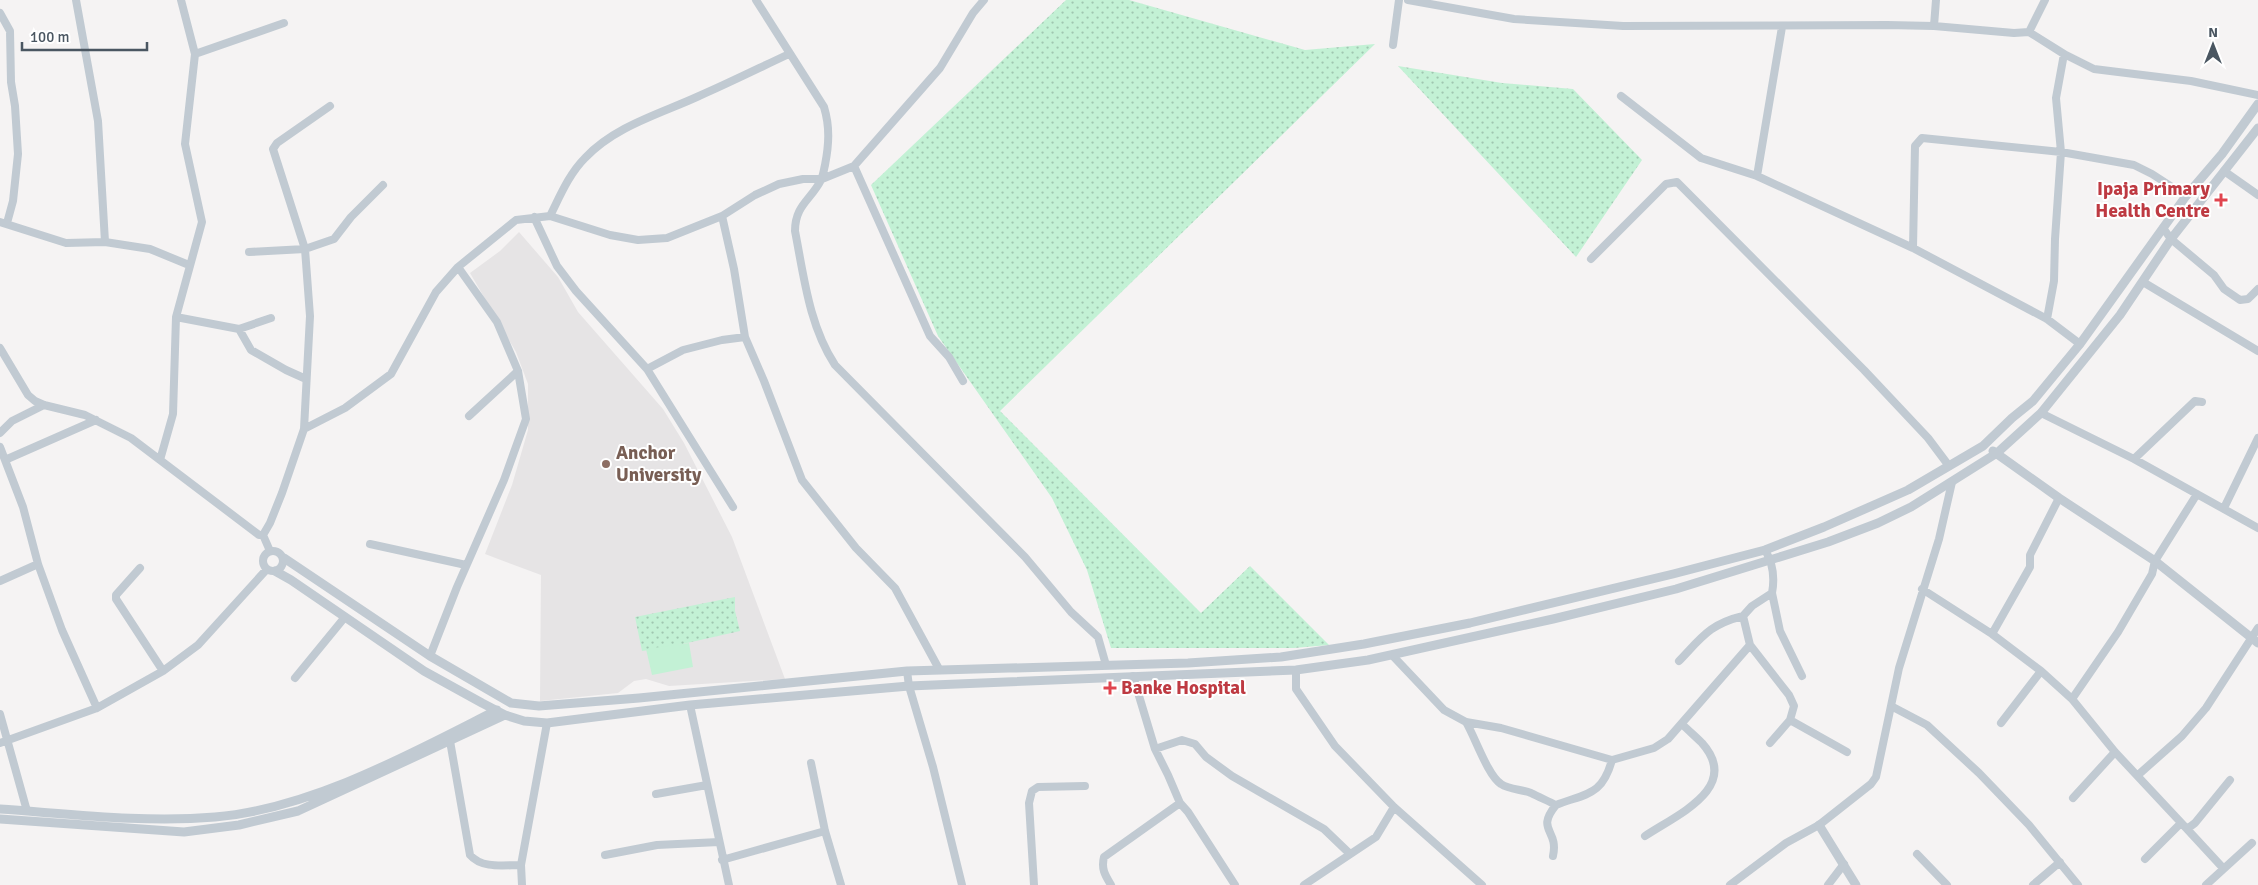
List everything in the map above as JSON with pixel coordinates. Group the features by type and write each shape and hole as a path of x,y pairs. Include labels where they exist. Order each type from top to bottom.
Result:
{"street":[{"path":"76,0 98,121 105,242"},
{"path":"160,460 173,414 176,317 202,222 185,144 195,54 181,0"},
{"path":"756,0 824,107 829,122 829,141 822,179 802,204 795,222 795,231 812,315 828,354 835,365 1025,558 1071,612 1098,637 1106,665"},
{"path":"304,429 345,408 392,374 436,292 458,266 516,220 550,216 610,235 638,240 666,238 722,216 755,195 779,184 803,179 822,179 854,166 940,68 973,13 984,0"},
{"path":"1393,45 1399,0"},
{"path":"1408,0 1514,19 1558,23 1623,26 1934,26 2014,33 2029,32 2064,54 2094,69 2191,81 2258,95"},
{"path":"1934,26 1936,0"},
{"path":"2029,32 2045,0"},
{"path":"0,13 10,31 11,82 16,106 18,154 13,201 3,222 66,243 105,242 150,249 189,265"},
{"path":"195,54 284,23"},
{"path":"1757,176 1782,27"},
{"path":"550,216 568,180 585,158 606,140 629,126 700,96 789,54"},
{"path":"2047,319 2054,281 2054,239 2061,152 2056,98 2064,54"},
{"path":"1621,96 1701,158 1757,176 1914,248 2047,319 2080,344"},
{"path":"270,551 280,553 284,558 430,656 511,703 539,706 639,698 907,671 1188,663 1280,657 1364,644 1479,621 1765,550 1873,507 1908,490 1983,446 2033,401 2080,344 2123,287 2186,196 2222,154 2258,104"},
{"path":"262,534 270,523 282,493 304,429 310,316 305,249 273,149 277,143 330,106"},
{"path":"270,551 263,559 271,570 345,616 424,671 505,715 524,721 547,723 690,706 908,686 1296,670 1392,655 1473,638 1676,589 1771,560 1878,523 1911,507 1997,453 2041,413 2094,349 2143,282 2171,239 2258,128"},
{"path":"1914,248 1915,146 1922,138 2061,152 2134,165 2186,196"},
{"path":"2222,154 2227,168 2258,195"},
{"path":"854,166 930,336 950,357 963,381"},
{"path":"1591,259 1666,184 1677,182 1864,370 1892,402 1928,438 1949,466"},
{"path":"249,252 305,249 334,239 351,217 383,185"},
{"path":"722,216 734,269 745,337 802,480 856,548 895,588 939,670"},
{"path":"534,217 557,266 576,291 647,369 733,507"},
{"path":"2163,228 2171,239 2214,275 2224,289 2240,300 2248,299 2258,289"},
{"path":"430,656 525,426 526,412 518,371 497,322 458,266"},
{"path":"2143,282 2258,351"},
{"path":"176,317 239,329 271,318"},
{"path":"239,329 251,350 286,370 306,378"},
{"path":"647,369 683,350 722,340 745,337"},
{"path":"0,348 28,395 44,405 96,420 131,438 259,534 262,534 270,551"},
{"path":"470,416 518,371"},
{"path":"2134,459 2185,408 2195,401 2202,402"},
{"path":"0,433 12,421 44,405"},
{"path":"2041,413 2134,459 2258,528"},
{"path":"4,460 96,420"},
{"path":"2224,508 2258,438"},
{"path":"1983,446 1997,453 2059,498 2155,561 2255,641"},
{"path":"0,447 24,507 38,564 62,630 97,708"},
{"path":"1730,885 1786,844 1819,824 1871,784 1876,776 1891,706 1922,589 1939,539 1952,482"},
{"path":"2072,698 2118,632 2152,574 2155,561 2197,494"},
{"path":"1992,634 2030,567 2030,555 2059,498"},
{"path":"370,544 466,565"},
{"path":"1765,550 1771,560 1772,593 1780,631 1802,676"},
{"path":"0,743 9,742 97,708 163,671 198,645 271,570 281,567 284,558"},
{"path":"0,581 38,564"},
{"path":"140,568 116,595 116,599 163,671"},
{"path":"1922,589 1992,634 2041,671 2072,698 2115,752 2223,868"},
{"path":"1678,661 1713,627 1724,620 1744,616 1752,606 1772,593"},
{"path":"295,678 345,616"},
{"path":"1744,616 1750,645 1789,695 1794,706 1790,720 1770,743"},
{"path":"2138,775 2182,736 2206,708 2255,641 2258,628"},
{"path":"1392,655 1444,710 1466,722 1501,728 1612,760 1654,748 1668,740 1750,645"},
{"path":"1296,670 1296,689 1335,746 1394,807 1482,885"},
{"path":"907,671 908,686 933,767 962,885"},
{"path":"2001,723 2041,671"},
{"path":"1132,676 1154,749 1168,775 1180,804 1188,812 1235,885"},
{"path":"690,706 722,860 729,885"},
{"path":"1891,706 1927,725 1985,780 2029,825 2078,885"},
{"path":"0,809 103,817 208,817 237,814 294,801 350,780 497,710"},
{"path":"0,714 27,811"},
{"path":"0,819 184,832 239,826 298,811 505,715"},
{"path":"1790,720 1847,752"},
{"path":"1466,722 1484,760 1499,784 1529,793 1556,805"},
{"path":"522,885 521,866 547,723"},
{"path":"1645,836 1703,798 1713,783 1714,766 1703,745 1682,725"},
{"path":"1154,749 1182,740 1195,744 1206,758 1232,776 1324,829 1349,853"},
{"path":"450,741 470,855 474,860 492,865 521,866"},
{"path":"2073,798 2115,752"},
{"path":"1553,856 1555,845 1546,822 1547,817 1556,805 1598,789 1608,774 1612,760"},
{"path":"811,763 825,831 841,885"},
{"path":"2187,830 2195,823 2230,780"},
{"path":"656,794 707,784"},
{"path":"1034,885 1029,804 1032,791 1038,787 1084,786"},
{"path":"1112,885 1105,876 1102,866 1104,857 1180,804"},
{"path":"1304,885 1349,853 1369,843 1376,836 1394,807"},
{"path":"1819,824 1856,885"},
{"path":"2145,859 2180,824"},
{"path":"722,860 825,831"},
{"path":"605,855 657,845 719,842"},
{"path":"2206,885 2252,843"},
{"path":"1917,854 1947,885"},
{"path":"2033,885 2060,862"},
{"path":"1828,885 1844,864"}],"shaded area":[{"name":"Anchor University","path":"519,232 558,277 578,312 663,409 684,443 732,537 785,679 669,686 646,679 634,681 618,693 540,701 541,575 485,554 512,485 528,430 528,384 516,352 470,273 500,251"}],"green space":[{"path":"1066,0 1129,0 1305,50 1375,44 1000,411 1201,613 1250,566 1329,645 1294,648 1111,648 1087,570 1052,498 938,336 871,185"},
{"path":"1398,66 1502,83 1573,89 1642,160 1576,257"},
{"path":"735,597 735,611 740,631 665,648 642,651 635,617"},
{"path":"689,643 693,667 652,675 646,649"}],"place":[{"name":"Ipaja Primary Health Centre","path":"2221,200"},
{"name":"Anchor University","path":"606,464"},
{"name":"Banke Hospital","path":"1110,688"}]}
